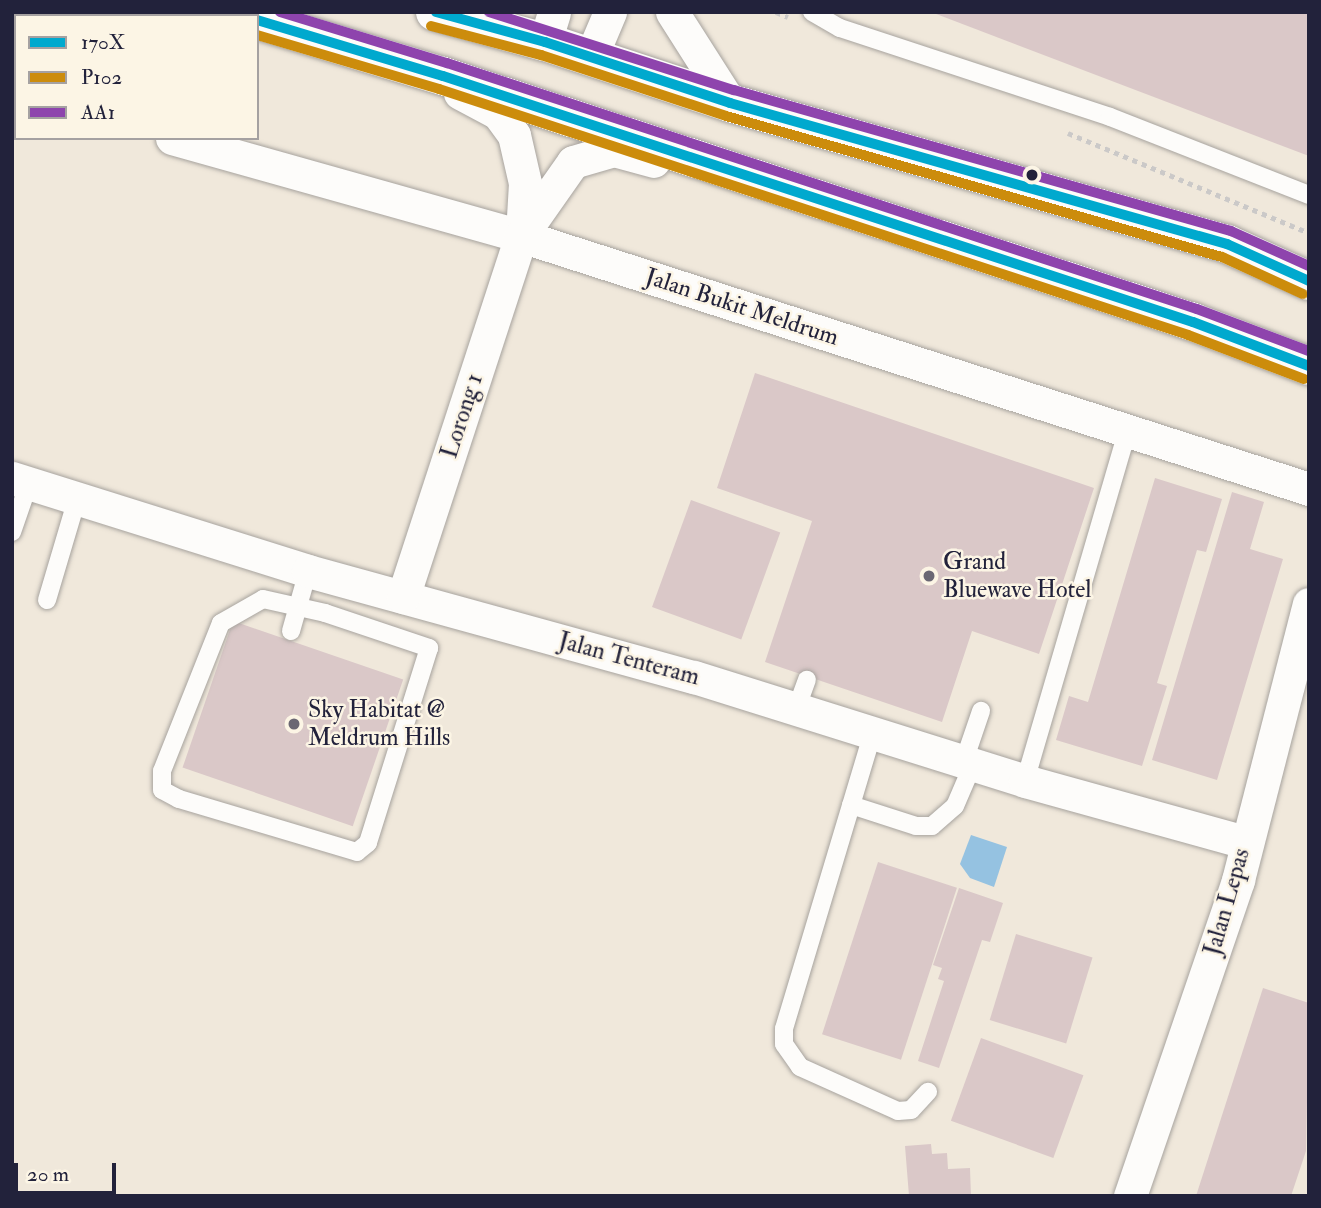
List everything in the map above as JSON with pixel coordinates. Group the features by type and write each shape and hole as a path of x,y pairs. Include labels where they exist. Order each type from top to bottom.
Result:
{"main road":[{"path":"435,12 550,27 592,57 730,103 1227,244 1309,281"},
{"path":"259,21 443,76 1193,322 1309,366"}],"street":[{"path":"592,57 610,12"},
{"path":"672,12 730,103"},
{"name":"Lorong 1","path":"403,597 522,236 525,183 514,135 498,113 450,88 443,76"},
{"name":"Jalan Bukit Meldrum","path":"179,140 522,236 1309,489"},
{"name":"Lorong 1","path":"522,236 573,162 614,150 667,162 684,157"},
{"name":"Jalan Tenteram","path":"21,481 403,597 802,694 873,732 1025,781 1245,842"},
{"name":"Jalan Lepas","path":"1130,1196 1230,905 1245,842 1301,666 1309,604"}],"lane":[{"path":"811,12 840,28 1110,117 1309,195"},
{"path":"1025,781 1127,432"},
{"path":"12,532 21,481"},
{"path":"47,600 77,499"},
{"path":"291,631 299,605 322,574"},
{"path":"322,574 325,613"},
{"path":"263,599 325,613 429,648 368,843 357,852 179,799 162,790 162,771 221,623 263,599"},
{"path":"851,805 916,826 932,826 956,806 981,711"},
{"path":"873,732 783,1029 784,1044 800,1067 898,1111 911,1110 928,1092"}],"water":[{"path":"971,835 1007,847 994,887 970,878 960,864"}],"building":[{"path":"931,12 1309,12 1309,156"},
{"name":"Grand Bluewave Hotel","path":"755,373 1094,488 1039,654 972,631 942,722 765,662 812,521 717,488"},
{"path":"1155,478 1222,499 1206,552 1197,550 1157,683 1167,686 1142,766 1056,740 1069,696 1088,702"},
{"path":"1232,492 1264,502 1250,549 1283,559 1217,780 1152,760"},
{"path":"691,500 780,532 741,640 652,607"},
{"name":"Sky Habitat @ Meldrum Hills","path":"233,621 403,680 353,826 183,768"},
{"path":"878,862 957,888 901,1060 822,1034"},
{"path":"959,888 1003,903 990,942 982,940 939,1068 918,1061 944,981 938,979 942,968 933,965"},
{"path":"1016,934 1093,957 1066,1043 990,1020"},
{"path":"1263,988 1309,1003 1306,1151 1291,1196 1196,1196"},
{"path":"981,1038 1083,1075 1053,1158 951,1121"},
{"path":"931,1144 932,1154 947,1153 948,1169 970,1168 971,1196 909,1196 905,1146"}],"transit line":[{"name":"AA1","path":"280,12 447,63 1197,309 1309,351"},
{"name":"170X","path":"436,12 545,42 730,103 1227,244 1309,281"},
{"name":"AA1","path":"489,12 734,90 1231,231 1309,266"},
{"name":"170X","path":"259,21 443,76 1193,322 1309,366"},
{"name":"P102","path":"431,26 541,55 726,116 1222,257 1303,294"},
{"name":"P102","path":"259,36 439,89 1188,335 1304,379"}],"place":[{"name":"Grand Bluewave Hotel","path":"929,576"},
{"name":"Sky Habitat @ Meldrum Hills","path":"294,724"}]}
